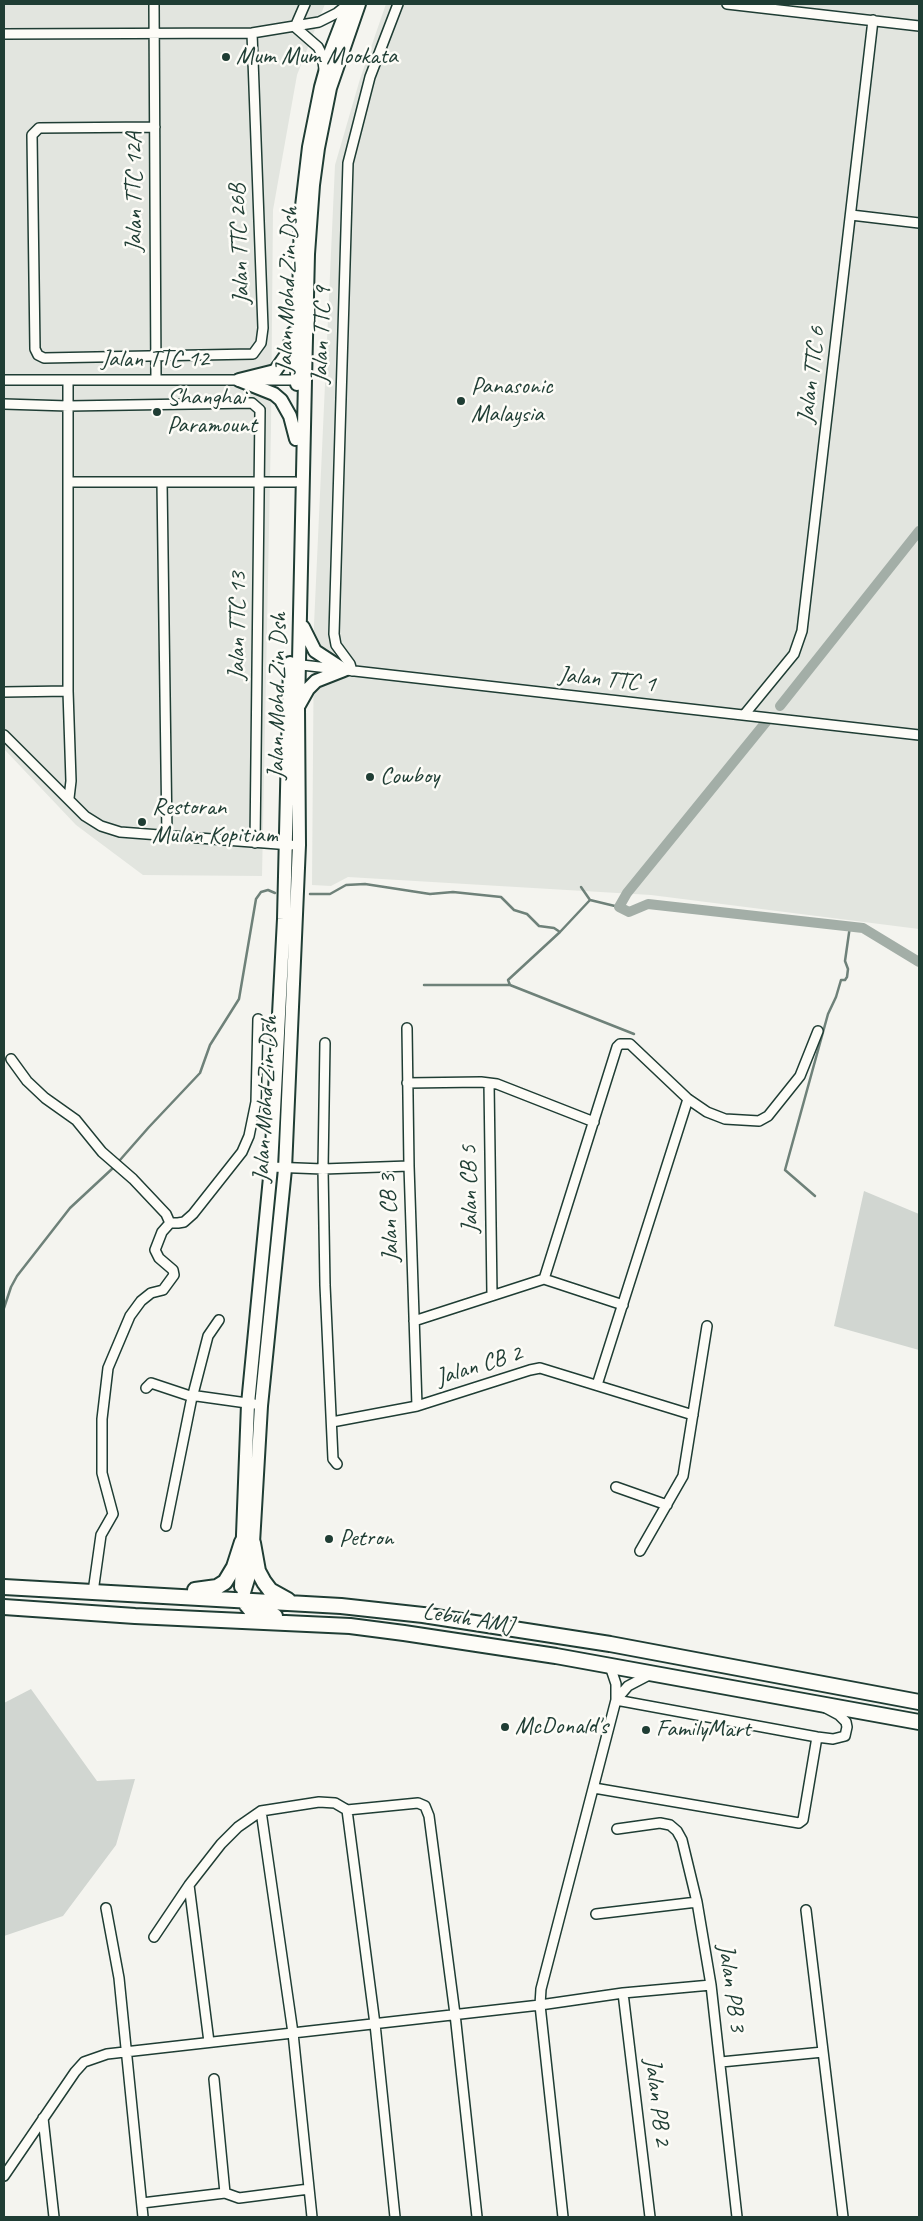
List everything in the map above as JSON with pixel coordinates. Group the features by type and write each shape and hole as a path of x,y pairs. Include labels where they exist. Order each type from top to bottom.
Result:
{"highway":[{"path":"150,1595 162,1590 217,1587 230,1575 248,1542"},
{"path":"248,1542 258,1571 270,1590 295,1603"},
{"name":"Lebuh AMJ","path":"4,1588 242,1599 341,1606 423,1615 610,1644 919,1702"},
{"path":"164,1617 183,1612 225,1612 232,1609 242,1599 251,1610 265,1615 388,1624 404,1633"},
{"name":"Lebuh AMJ","path":"4,1607 350,1626 475,1642 919,1722"}],"main road":[{"name":"Jalan Mohd Zin Dsh","path":"248,1542 285,1169 298,844 298,708 295,664 300,620 301,380 298,314 302,207 309,147 325,74 349,4"},
{"name":"Jalan Mohd Zin Dsh","path":"248,1542 248,1404 270,1166 284,919 285,845 295,664 296,439 308,254 318,148 335,70 359,4"},
{"path":"239,380 275,371 291,343 298,314"},
{"path":"239,380 274,394 281,400 290,416 296,439"},
{"path":"300,620 315,651 348,671"},
{"path":"298,708 308,689 316,681 348,671"},
{"path":"242,1599 248,1542"}],"street":[{"name":"Jalan TTC 12A","path":"154,4 156,380"},
{"path":"295,27 305,4"},
{"path":"4,34 252,32 295,27 328,19 349,4"},
{"name":"Jalan TTC 9","path":"348,671 352,667 336,645 334,634 348,164 370,77 398,4"},
{"path":"727,4 919,26"},
{"name":"Jalan TTC 6","path":"744,715 794,654 802,631 874,20"},
{"path":"295,27 318,47 322,55 325,74"},
{"name":"Jalan TTC 26B","path":"156,356 253,354 261,343 263,328 252,32"},
{"path":"154,127 39,128 32,135 35,349 38,355 44,358 156,356"},
{"path":"851,214 919,223"},
{"name":"Jalan TTC 12","path":"4,380 301,380"},
{"path":"68,380 68,691 71,781 69,798"},
{"name":"Jalan TTC 13","path":"68,406 252,403 260,410 255,843"},
{"path":"4,404 68,406"},
{"path":"68,482 295,482"},
{"path":"162,482 167,836"},
{"name":"Jalan TTC 1","path":"295,664 919,735"},
{"path":"4,692 68,691"},
{"path":"4,735 85,816 101,826 120,832 255,843 298,844"},
{"path":"93,1592 101,1535 113,1514 102,1473 102,1419 108,1368 130,1316 141,1301 151,1293 163,1290 174,1275 173,1270 159,1258 155,1250 162,1232 170,1223 184,1222 193,1214 242,1152 249,1136 254,1120 256,1102 258,1019"},
{"name":"Jalan CB 3","path":"407,1028 409,1166 417,1406"},
{"path":"544,1279 617,1047 625,1043 630,1044 688,1099 707,1112 725,1119 750,1121 764,1119 800,1076 818,1031"},
{"path":"325,1043 323,1169 326,1323 333,1459 337,1464"},
{"path":"11,1059 27,1081 45,1098 76,1120 102,1152 133,1179 161,1209 170,1223"},
{"path":"407,1083 489,1083 594,1122"},
{"name":"Jalan CB 5","path":"489,1083 492,1294"},
{"path":"597,1385 688,1099"},
{"path":"270,1166 285,1169 409,1166"},
{"path":"414,1320 544,1279 623,1305"},
{"path":"166,1526 191,1402 208,1336 219,1320"},
{"path":"640,1551 683,1476 708,1326"},
{"name":"Jalan CB 2","path":"332,1422 417,1406 540,1368 693,1415"},
{"path":"146,1388 151,1383 193,1397 198,1396 262,1406"},
{"path":"616,1487 667,1505"},
{"path":"564,2217 540,2005 544,1974 616,1700 616,1684 610,1666"},
{"path":"616,1700 628,1686 652,1673"},
{"path":"616,1700 817,1737 840,1738 847,1731 847,1727 843,1719 828,1711 823,1704"},
{"path":"594,1788 799,1823 803,1820 817,1737"},
{"path":"154,1937 189,1884 232,1832 248,1818 261,1811 320,1802 334,1803 347,1810 418,1804 426,1806 429,1816 455,2014 477,2217"},
{"path":"347,1810 375,2024 395,2217"},
{"path":"261,1811 293,2033 312,2217"},
{"name":"Jalan PB 3","path":"617,1829 660,1823 670,1825 677,1831 682,1840 698,1902 711,1986 737,2217"},
{"path":"189,1884 209,2042"},
{"path":"596,1914 698,1902"},
{"path":"106,1908 118,1978 143,2217"},
{"path":"806,1910 843,2217"},
{"path":"4,2176 67,2083 84,2062 107,2054 540,2005 623,1993 711,1986"},
{"name":"Jalan PB 2","path":"623,1993 650,2217"},
{"path":"721,2062 823,2052"},
{"path":"214,2079 225,2193"},
{"path":"43,2118 54,2217"},
{"path":"142,2203 225,2193 239,2198 309,2189"}],"shaded area":[{"path":"4,4 325,4 297,75 273,210 271,428 262,876 143,875 76,825 4,749"},
{"path":"386,4 919,4 919,929 651,895 348,877 331,886 312,885 314,625 335,165 360,79"},
{"path":"864,1191 919,1214 919,1350 834,1326"},
{"path":"31,1689 97,1781 135,1779 116,1845 63,1916 4,1936 4,1703"}],"waterway":[{"path":"780,706 919,531"},
{"path":"766,722 627,893 619,907 629,912 648,904 863,928 919,962"},
{"path":"310,894 330,894 346,885 365,884 430,894 453,892 501,897 514,910 527,914 539,926 554,928 560,932"},
{"path":"581,887 590,900"},
{"path":"120,1160 200,1073 210,1045 239,999 256,899 261,892 268,890 275,893"},
{"path":"619,907 590,900 560,932 508,980 510,985 634,1034"},
{"path":"815,1196 785,1170 828,1014 841,980 845,980 847,977 848,969 845,961 850,926"},
{"path":"424,985 510,985"},
{"path":"4,1308 17,1276 70,1208 113,1168"}],"place":[{"name":"Mum Mum Mookata","path":"226,57"},
{"name":"Panasonic Malaysia","path":"461,401"},
{"name":"Shanghai Paramount","path":"157,412"},
{"name":"Cowboy","path":"370,777"},
{"name":"Restoran Mulan Kopitiam","path":"142,822"},
{"name":"Petron","path":"329,1539"},
{"name":"McDonald's","path":"505,1727"},
{"name":"FamilyMart","path":"646,1730"}]}
